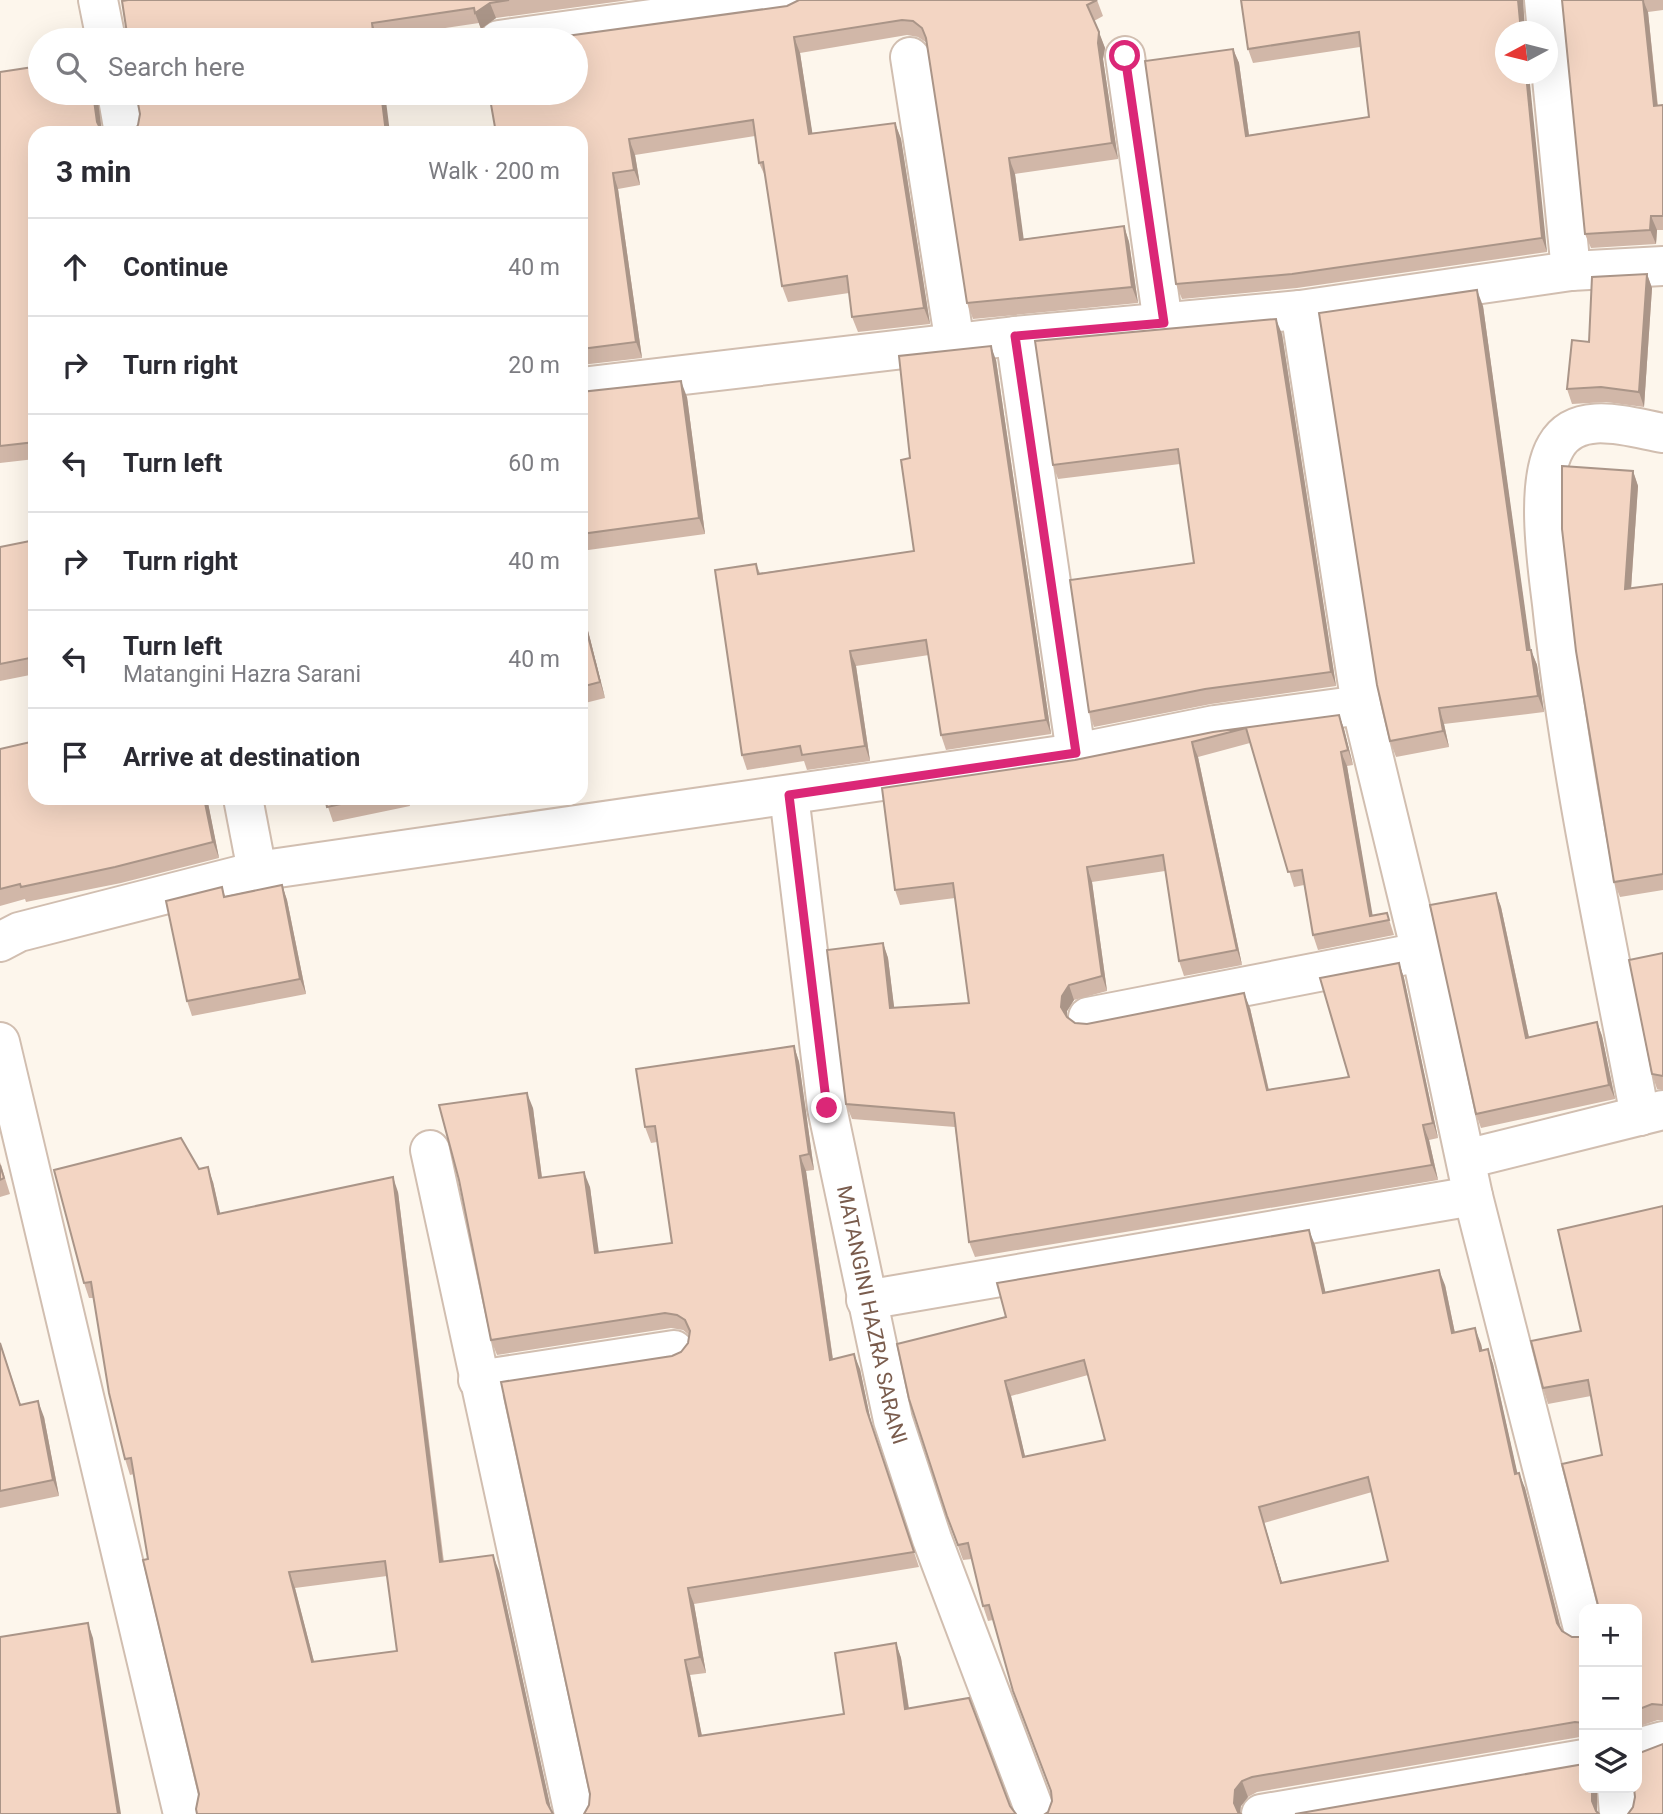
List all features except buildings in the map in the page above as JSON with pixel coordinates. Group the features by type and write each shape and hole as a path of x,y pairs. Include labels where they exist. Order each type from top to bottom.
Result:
{"street":[{"path":"98,0 104,28"},
{"path":"1544,0 1546,21"},
{"path":"588,28 790,1"},
{"path":"1125,56 1164,323"},
{"path":"910,57 954,344"},
{"path":"1553,84 1571,271"},
{"path":"119,105 123,126"},
{"path":"588,386 1015,336 1300,310 1571,271 1663,266"},
{"path":"1300,310 1361,705 1421,952 1473,1196 1579,1612"},
{"path":"1015,336 1076,753"},
{"path":"1466,1158 1651,1113 1563,712 1544,522 1548,468 1556,445 1575,428 1594,422 1663,433"},
{"path":"0,942 19,932 257,871 1076,753 1215,725 1361,705"},
{"name":"MATANGINI HAZRA SARANI","path":"789,795 827,1108 893,1420 932,1539 1036,1814"},
{"path":"244,805 257,871"},
{"path":"1088,1017 1421,952"},
{"path":"0,1042 183,1814"},
{"path":"430,1150 573,1814"},
{"path":"866,1300 1473,1196"},
{"path":"478,1380 674,1350"},
{"path":"1642,1747 1663,1741"},
{"path":"1261,1814 1579,1760"},
{"path":"1618,1793 1619,1814"}],"route":[{"path":"827,1108 805,945 789,795 1076,753 1015,336 1164,323 1125,56"}]}
